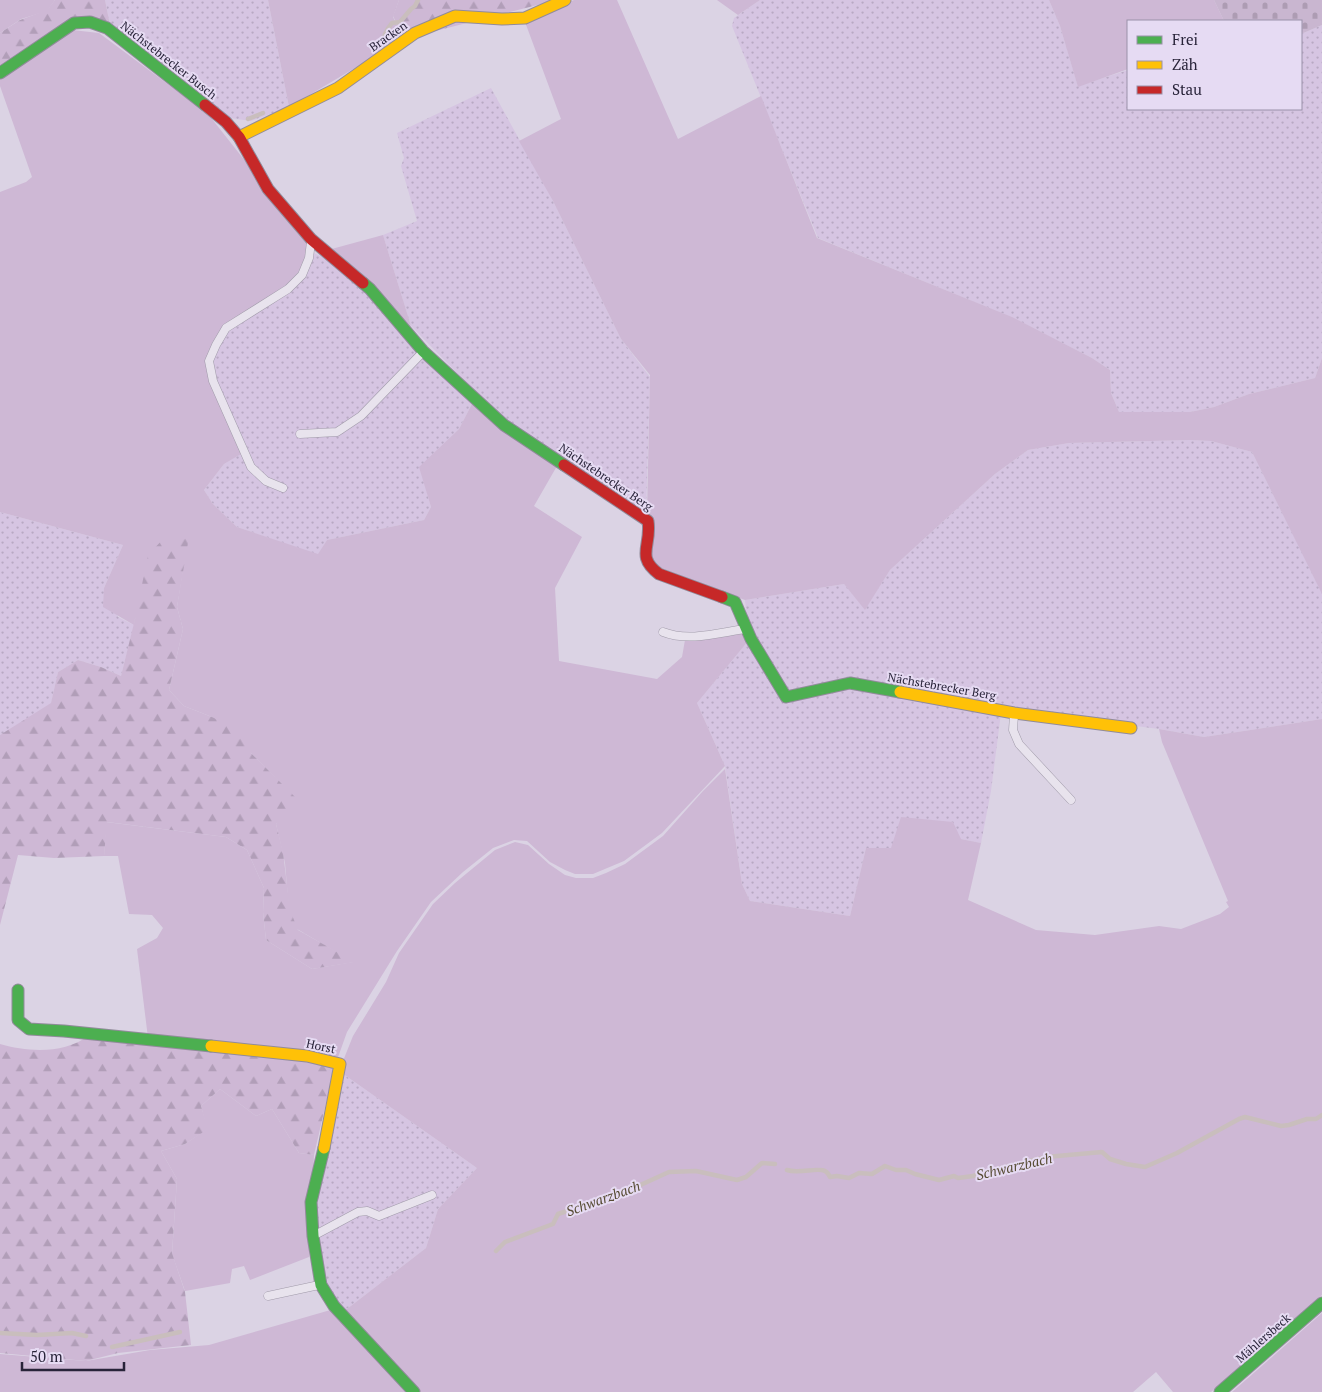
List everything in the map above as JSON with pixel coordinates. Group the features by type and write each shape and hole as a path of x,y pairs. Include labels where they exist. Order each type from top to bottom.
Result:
{"street":[{"name":"Bracken","path":"239,137 338,88 414,33 456,16 502,19 525,18 565,0"},
{"name":"Nächstebrecker Busch","path":"0,73 74,23 90,22 107,28 226,122 239,137"},
{"name":"Nächstebrecker Berg","path":"239,137 268,189 311,239 370,288 423,351 504,425 648,521 650,531 645,552 646,563 650,569 735,602 751,639 786,697 850,683 1014,713 1130,728"},
{"name":"Horst","path":"18,990 18,1020 29,1029 307,1056 340,1064 310,1216 321,1285 334,1306 414,1392"},
{"name":"Mählersbeck","path":"1220,1392 1322,1303"}],"lane":[{"path":"283,488 266,482 251,467 213,381 209,361 226,328 288,289 302,275 309,258 311,239"},
{"path":"300,434 337,432 362,416 423,351"},
{"path":"663,632 673,636 689,637 747,629"},
{"path":"1014,713 1013,730 1019,744 1071,800"},
{"path":"313,1236 358,1212 367,1211 379,1216 432,1195"},
{"path":"268,1296 321,1285"}],"shaded area":[{"path":"105,0 268,0 289,107 251,121 230,118 110,25"},
{"path":"760,0 1049,0 1060,26 1078,86 1127,70 1127,110 1302,110 1302,34 1322,25 1322,358 1315,378 1249,394 1214,407 1190,412 1119,412 1111,393 1110,370 1092,358 1011,317 818,238 732,26 734,18"},
{"path":"491,88 551,197 621,339 650,377 646,515 505,422 411,326 383,235 417,221 401,166 404,158 397,133"},
{"path":"314,253 335,263 474,400 459,429 420,467 431,507 424,520 327,540 318,555 237,527 213,504 204,490 224,464 248,449 214,381 211,361 218,345 230,329 291,291 308,272"},
{"path":"1211,441 1252,452 1322,593 1322,719 1204,737 1159,729 1013,710 1001,713 991,791 981,843 961,839 891,848 866,848 850,916 750,901 742,884 725,766 697,703 749,640 745,600 844,584 865,609 890,570 995,474 1028,450 1069,443"},
{"path":"0,512 123,545 104,588 118,617 134,625 121,676 78,660 58,672 51,704 31,718 0,735"},
{"path":"339,1071 477,1168 438,1209 426,1248 343,1312 323,1283 312,1188"}],"green space":[{"path":"0,0 55,0 47,11 21,19 0,33"},
{"path":"55,0 105,0 110,25 93,18 0,68 0,33 20,20 47,10"},
{"path":"268,0 399,0 393,17 404,39 289,107"},
{"path":"399,0 557,0 404,39 393,16"},
{"path":"574,0 617,0 678,139 761,96 817,238 1012,317 1092,358 1110,370 1111,393 1119,412 1190,412 1214,407 1249,394 1315,378 1322,358 1322,594 1252,452 1211,441 1190,440 1069,443 1028,450 995,474 890,570 865,610 844,584 745,600 653,565 647,515 650,375 621,339 553,201 519,141 561,119 525,22"},
{"path":"717,0 760,0 738,15"},
{"path":"1049,0 1214,0 1224,20 1127,20 1127,69 1078,87 1060,26"},
{"path":"1214,0 1322,0 1322,25 1302,34 1302,20 1224,20"},
{"path":"72,30 99,33 208,114 306,238 307,250 301,269 288,284 257,305 214,343 210,383 241,454 224,464 204,490 213,504 237,527 318,554 327,540 424,520 431,507 419,467 459,429 474,400 557,466 534,506 582,537 555,588 559,661 657,679 682,657 685,640 744,632 749,640 697,703 725,766 662,833 624,861 593,874 575,874 565,870 550,862 527,841 514,840 493,848 463,872 431,902 397,951 347,1032 337,1060 148,1038 137,949 157,938 163,928 152,915 129,914 118,856 104,856 106,822 226,837 247,850 264,888 263,912 266,940 312,969 353,962 297,929 289,910 285,863 276,824 300,803 251,753 212,717 184,706 169,690 183,629 177,607 188,537 135,619 134,625 103,607 104,588 123,545 0,512 0,192 26,182 32,177 0,86 0,78"},
{"path":"383,235 411,326 328,250"},
{"path":"166,536 189,537 177,607 183,629 169,690 184,706 212,717 248,736 251,753 301,803 291,815 276,824 283,852 290,910 298,930 355,962 312,969 266,940 263,912 264,888 247,850 226,837 107,822 104,856 54,858 18,855 0,925 0,735 51,703 58,672 78,660 121,676 148,555"},
{"path":"1322,719 1322,1295 1211,1392 1173,1392 1156,1372 1133,1392 417,1392 343,1312 426,1248 438,1209 477,1168 339,1071 353,1036 386,982 399,953 433,904 495,850 515,842 528,845 549,864 565,875 576,878 593,878 625,864 663,836 725,769 742,884 750,901 850,916 866,848 891,848 901,817 953,822 961,839 981,843 968,900 1036,930 1095,935 1159,926 1181,929 1220,914 1229,907 1162,742 1159,729 1204,737"},
{"path":"88,1036 335,1064 314,1155 299,1153 272,1109 256,1116 220,1089 201,1106 208,1129 185,1144 161,1151 177,1179 172,1253 185,1292 191,1345 118,1353 86,1361 0,1353 0,1044 22,1049 57,1049 78,1042"},
{"path":"220,1089 256,1116 272,1109 299,1153 314,1155 309,1257 250,1280 244,1266 232,1269 230,1283 185,1291 172,1254 177,1179 161,1151 185,1144 207,1129 201,1106"},
{"path":"334,1309 409,1392 0,1392 0,1354 86,1361 150,1350 209,1345"},
{"path":"1322,1313 1322,1392 1232,1392"}],"waterway":[{"path":"383,47 384,37 390,25 400,22 418,0"},
{"path":"248,119 263,113"},
{"name":"Schwarzbach","path":"787,1170 822,1170 830,1177 849,1178 859,1173 872,1174 885,1166 939,1180 954,1176 958,1178 973,1176 1046,1157 1102,1152 1110,1159 1145,1167 1177,1153 1245,1117 1281,1126 1307,1119 1316,1119 1322,1115"},
{"name":"Schwarzbach","path":"496,1251 505,1242 553,1224 558,1214 609,1195 625,1192 669,1172 696,1171 737,1180 746,1177 762,1163 775,1164"},
{"name":"Schwarzbach","path":"112,1347 180,1332"},
{"name":"Schwarzbach","path":"0,1333 37,1335 72,1333 86,1336"}],"traffic: fast":[{"path":"0,73 74,23 90,22 107,28 205,105"},
{"path":"363,283 423,351 504,425 564,465"},
{"path":"722,597 735,602 751,639 786,697 850,683 900,692"},
{"path":"18,990 18,1020 29,1029 211,1046"},
{"path":"324,1148 311,1202 313,1236 321,1285 334,1306 414,1392"},
{"path":"1220,1392 1322,1303"}],"traffic: slow":[{"path":"239,137 338,88 415,33 455,16 502,19 525,18 565,0"},
{"path":"900,692 1014,713 1131,728"},
{"path":"211,1046 307,1056 340,1064 324,1148"}],"traffic: jam":[{"path":"205,105 226,122 239,137 268,189 311,239 363,283"},
{"path":"564,465 648,521 649,530 646,556 652,568 659,574 722,597"}]}
